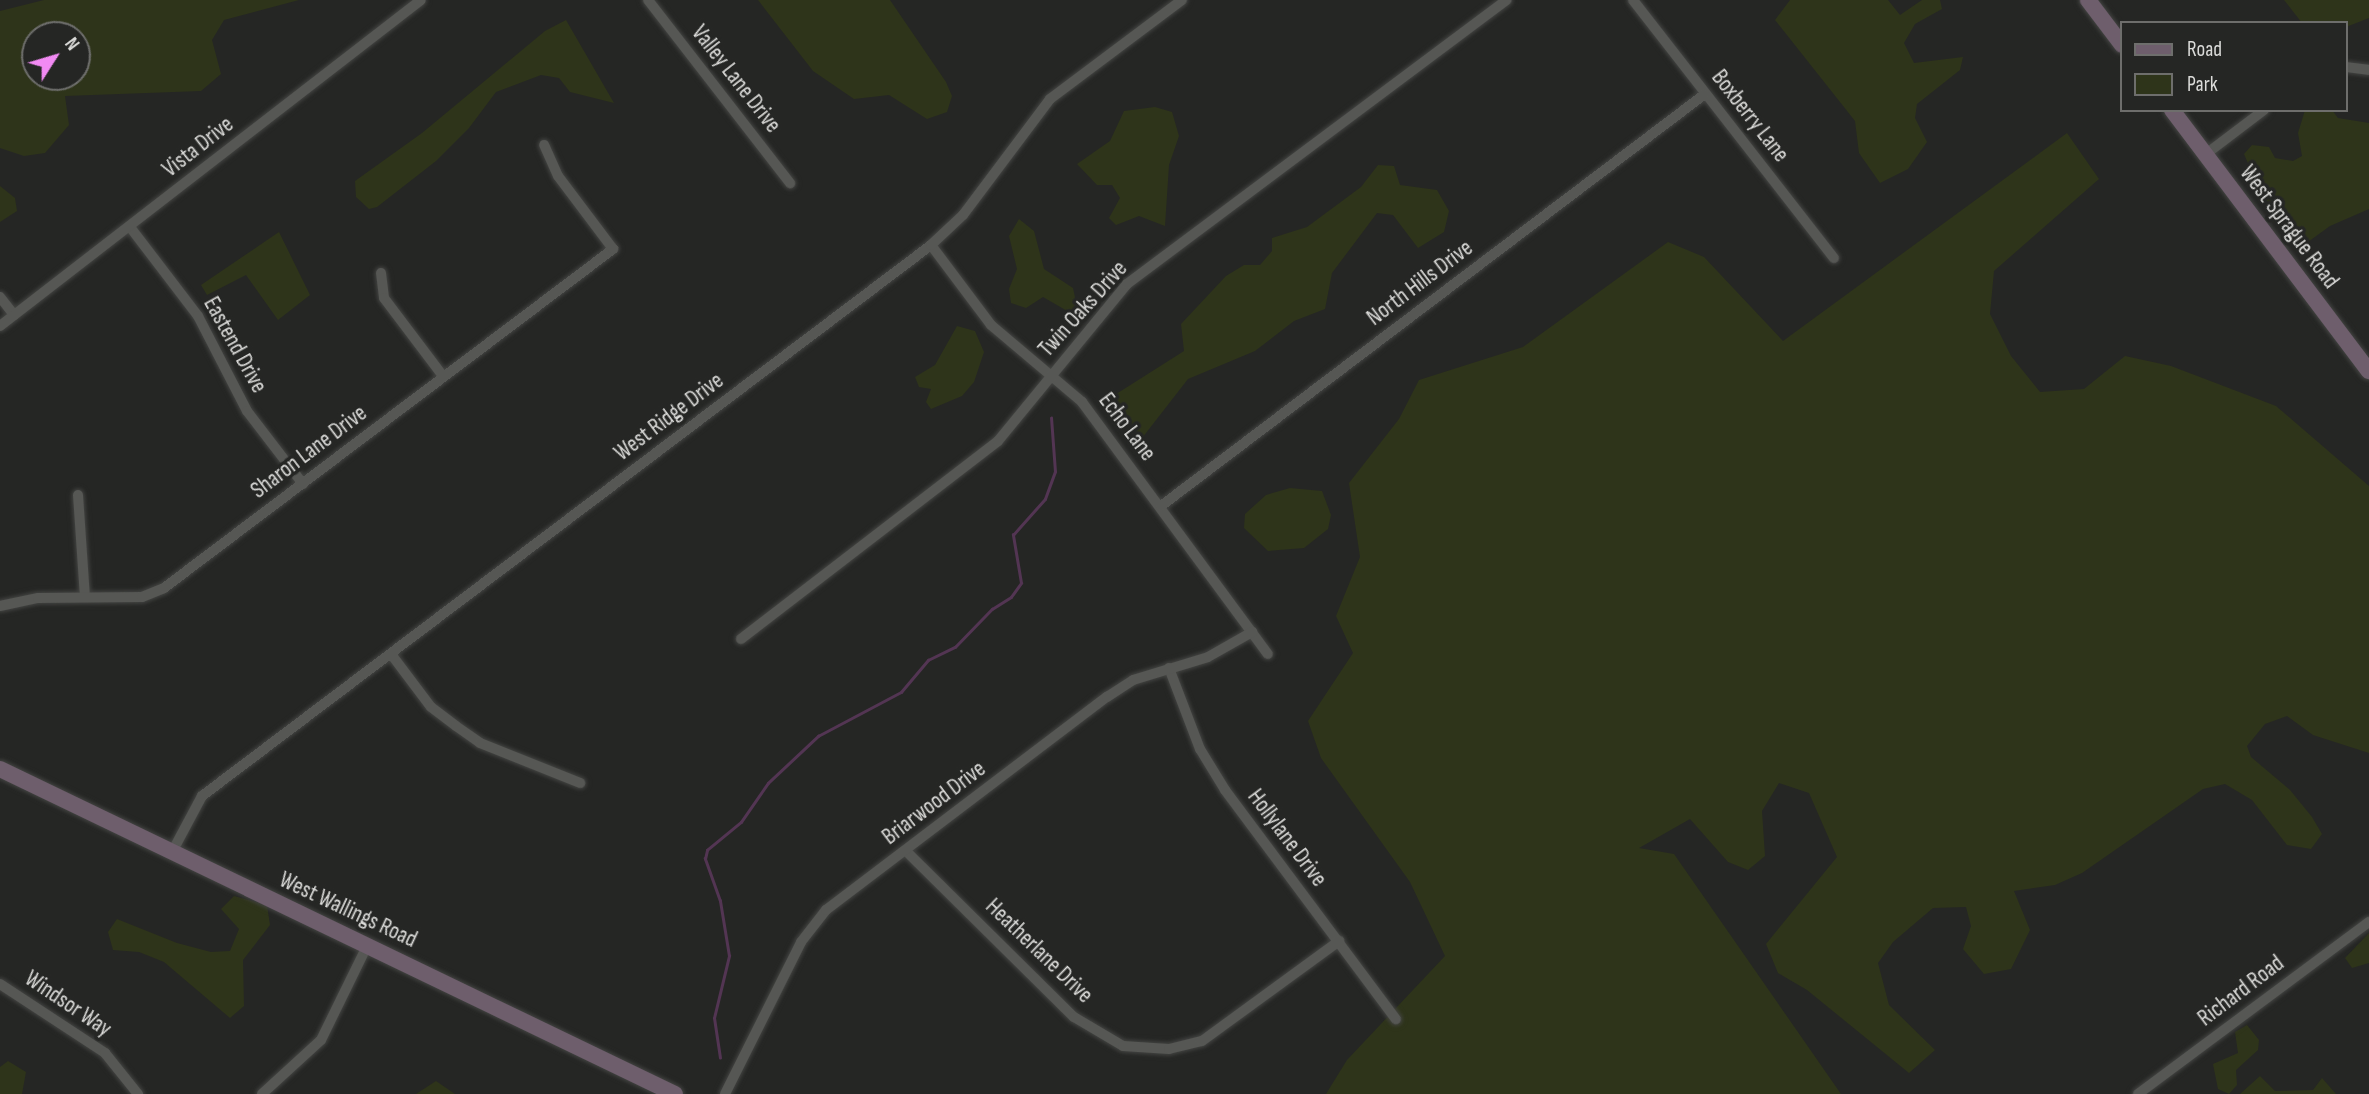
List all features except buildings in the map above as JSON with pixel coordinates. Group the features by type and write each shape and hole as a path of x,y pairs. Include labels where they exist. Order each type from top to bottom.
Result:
{"street":[{"name":"Vista Drive","path":"0,326 421,0"},
{"name":"Valley Lane Drive","path":"648,0 790,183"},
{"name":"West Ridge Drive","path":"172,854 202,796 931,245 963,215 1050,99 1182,0"},
{"name":"Twin Oaks Drive","path":"741,639 998,441 1127,284 1507,0"},
{"name":"Boxberry Lane","path":"1633,0 1834,258"},
{"path":"2088,0 2120,42"},
{"path":"2348,67 2369,71"},
{"name":"North Hills Drive","path":"1161,506 1705,94"},
{"name":"West Sprague Road","path":"2174,112 2369,371"},
{"path":"2206,154 2261,112"},
{"name":"Sharon Lane Drive","path":"0,606 38,598 142,597 164,589 613,248 558,176 544,145"},
{"name":"Eastend Drive","path":"131,227 198,316 247,411 303,484"},
{"name":"Echo Lane","path":"931,245 991,324 1082,402 1268,654"},
{"path":"381,273 384,298 443,376"},
{"path":"0,297 14,315"},
{"path":"78,495 85,597"},
{"name":"Briarwood Drive","path":"725,1094 801,942 827,910 1107,697 1133,680 1208,657 1252,632"},
{"path":"391,653 431,707 480,743 580,783"},
{"name":"Hollylane Drive","path":"1169,668 1200,749 1225,790 1396,1019"},
{"name":"West Wallings Road","path":"0,769 676,1094"},
{"name":"Heatherlane Drive","path":"906,851 1074,1017 1123,1046 1169,1049 1202,1041 1339,941"},
{"name":"Richard Road","path":"2138,1094 2369,922"},
{"path":"262,1094 321,1040 368,944"},
{"name":"Windsor Way","path":"0,984 105,1053 138,1094"}],"green space":[{"path":"44,0 299,0 224,20 212,40 221,74 201,91 65,96 69,125 45,153 24,156 0,148 0,11"},
{"path":"758,0 890,0 946,82 952,96 947,112 927,119 889,95 854,99 813,71"},
{"path":"1790,0 1888,0 1900,15 1922,0 1940,0 1942,9 1915,24 1904,43 1914,63 1963,57 1960,70 1917,104 1915,118 1927,142 1908,169 1880,183 1859,153 1855,121 1775,20"},
{"path":"2284,0 2369,0 2369,18 2348,26 2348,21 2300,21"},
{"path":"566,20 614,103 570,92 559,78 541,75 496,92 469,128 436,161 377,207 369,209 356,197 355,181 422,133 545,31"},
{"path":"1155,107 1172,112 1179,136 1169,165 1165,226 1139,216 1116,225 1109,218 1120,198 1112,185 1097,185 1077,164 1110,141 1124,111"},
{"path":"2304,112 2334,112 2338,118 2369,123 2369,209 2330,226 2301,247 2273,222 2244,154 2252,145 2269,147 2275,158 2293,161 2302,156 2298,133"},
{"path":"2067,133 2099,179 1994,271 1990,314 2011,356 2040,392 2084,389 2125,356 2171,366 2276,406 2369,486 2369,753 2313,735 2287,716 2265,724 2247,746 2251,757 2290,790 2312,817 2322,834 2311,849 2287,845 2252,800 2225,784 2203,789 2082,873 2055,885 2014,891 2030,930 2011,969 1984,974 1963,949 1971,926 1966,907 1933,908 1893,942 1878,963 1889,1005 1935,1050 1909,1073 1807,990 1778,973 1766,944 1837,857 1809,793 1779,783 1762,811 1765,856 1748,870 1728,862 1690,819 1639,848 1674,854 1841,1094 1326,1094 1347,1060 1445,956 1410,882 1321,758 1308,721 1353,653 1336,616 1360,557 1349,483 1399,419 1419,380 1523,347 1668,242 1704,257 1783,341"},
{"path":"1378,165 1394,166 1400,185 1437,190 1449,211 1444,232 1418,248 1393,215 1377,213 1332,273 1325,309 1294,321 1255,351 1188,379 1139,442 1115,412 1113,396 1184,351 1181,324 1226,276 1244,265 1260,265 1272,251 1272,238 1307,227 1361,187"},
{"path":"0,186 15,198 17,211 0,222"},
{"path":"1019,219 1034,231 1044,269 1073,288 1077,307 1069,312 1043,297 1026,308 1011,303 1009,289 1017,269 1009,236"},
{"path":"279,232 310,295 278,320 246,275 207,295 201,285"},
{"path":"957,326 975,331 984,352 974,382 962,396 931,409 926,402 931,389 919,387 915,377 935,365"},
{"path":"1290,488 1322,491 1331,515 1328,529 1304,548 1268,551 1244,528 1245,514 1266,495"},
{"path":"234,896 267,905 270,925 243,960 244,1006 230,1018 164,962 139,952 113,950 108,932 117,919 177,943 211,952 230,951 239,929 221,909"},
{"path":"2369,933 2369,963 2352,968 2345,958"},
{"path":"2247,1025 2259,1040 2258,1050 2236,1070 2237,1085 2229,1094 2218,1089 2213,1064 2238,1053 2235,1032"},
{"path":"8,1061 26,1072 22,1094 0,1094 0,1067"},
{"path":"2260,1076 2275,1091 2313,1090 2322,1078 2336,1094 2240,1094"},
{"path":"436,1081 455,1094 416,1094"}],"waterway":[{"path":"720,1058 714,1018 729,956 720,901 705,859 707,850 741,822 768,783 818,736 901,692 928,660 955,647 992,609 1011,597 1021,583 1013,535 1045,499 1055,472 1051,418"}]}
